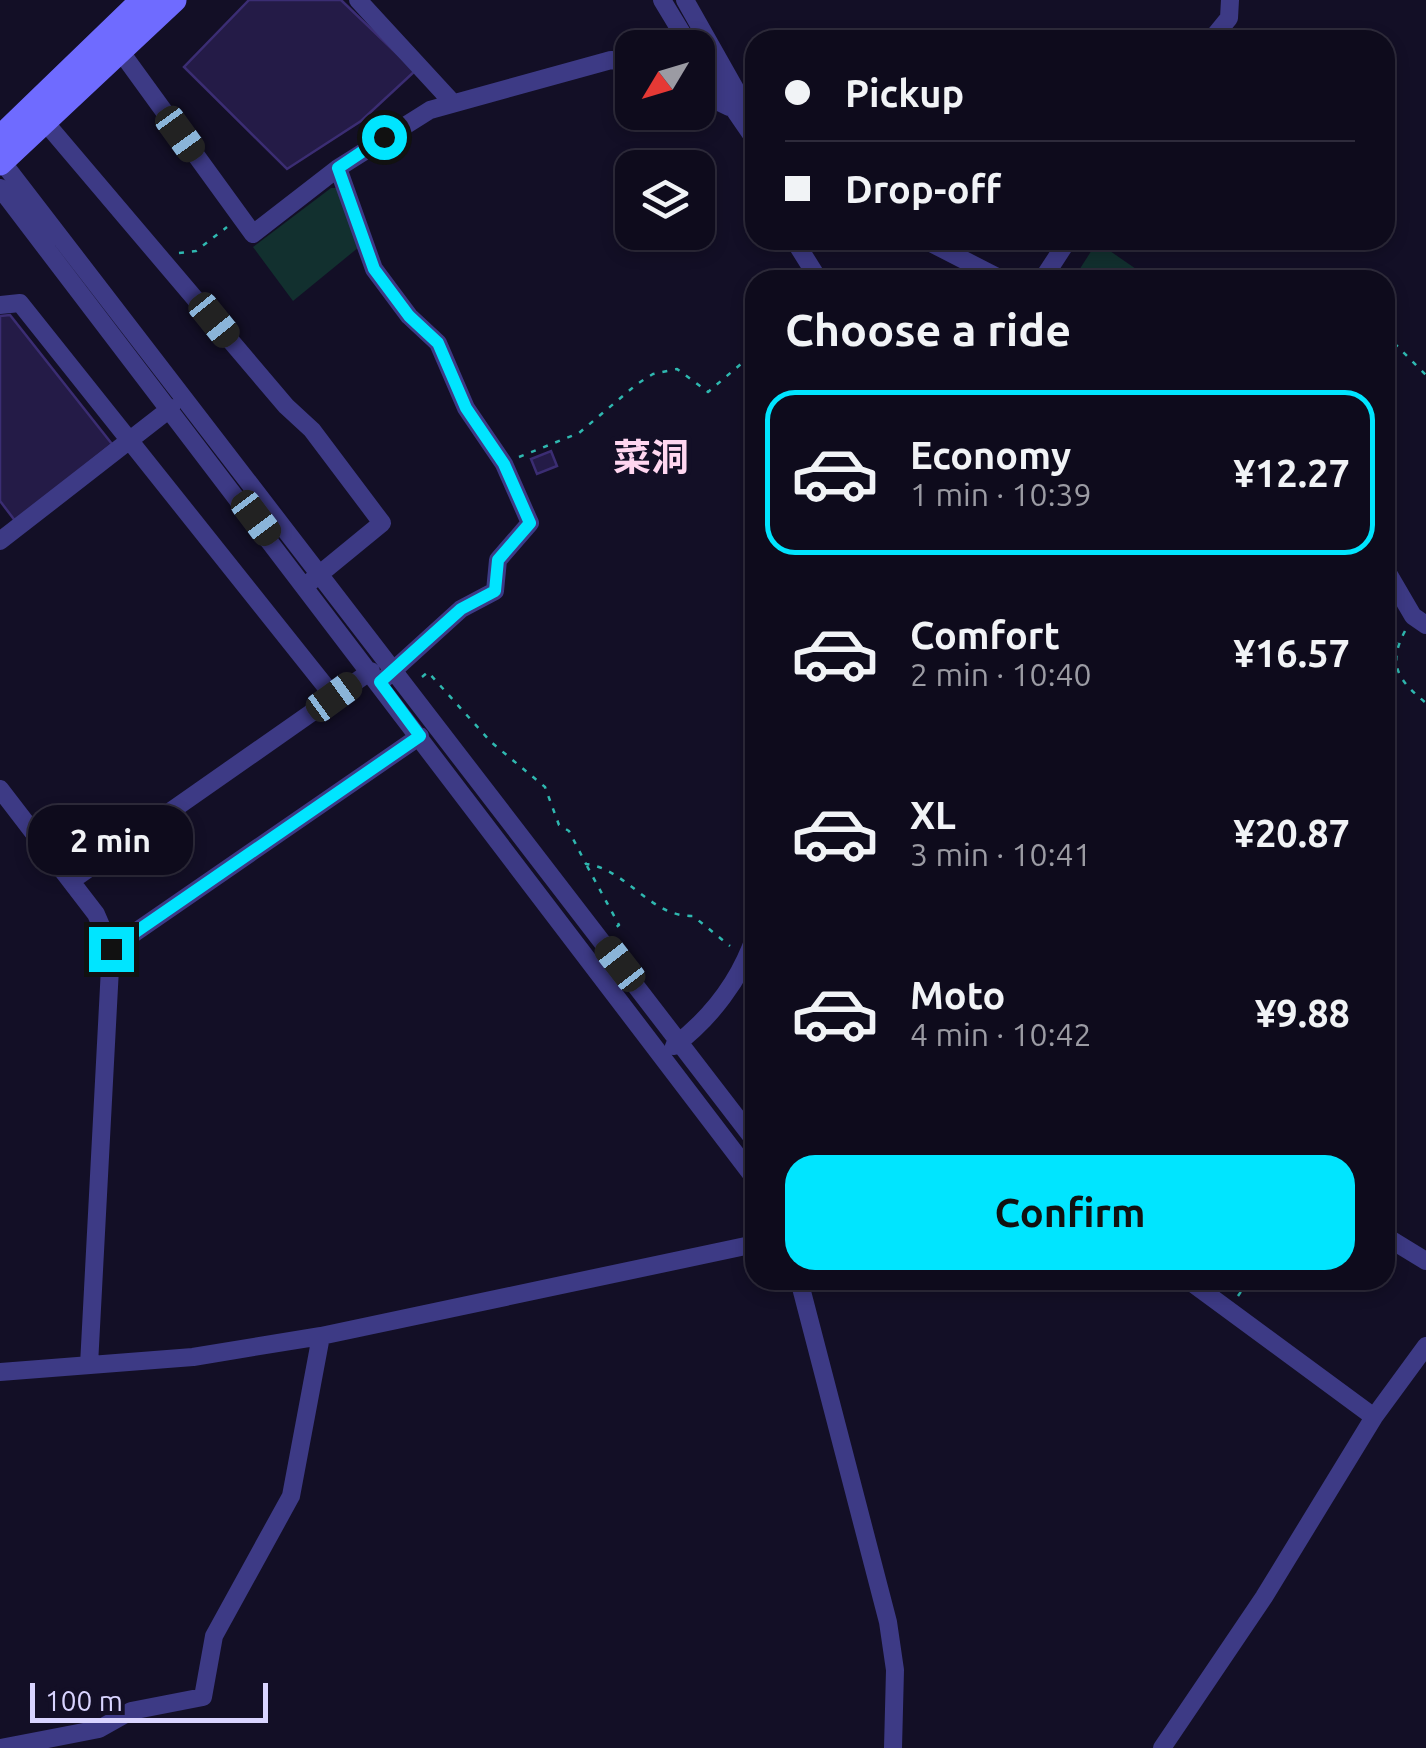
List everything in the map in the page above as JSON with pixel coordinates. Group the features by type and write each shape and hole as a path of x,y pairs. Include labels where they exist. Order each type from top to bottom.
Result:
{"street":[{"path":"0,155 143,0"},
{"path":"0,155 45,122 174,0"},
{"path":"358,0 453,102"},
{"path":"662,0 681,30"},
{"path":"685,0 745,121"},
{"path":"1219,30 1229,18 1230,0"},
{"path":"120,52 253,234 338,168 407,122 453,102 615,60"},
{"path":"715,78 745,113"},
{"path":"715,97 736,103"},
{"path":"45,122 286,406 312,430 382,522 312,580"},
{"path":"0,155 381,675 420,736 745,1166"},
{"path":"71,881 334,697 381,675 461,609 495,591 498,560 530,523 504,464 466,408 438,343 409,316 374,269 338,168"},
{"path":"0,188 171,408 312,580"},
{"path":"944,250 984,270"},
{"path":"0,305 20,303 334,697"},
{"path":"0,541 171,408"},
{"path":"1395,584 1419,621"},
{"path":"381,675 407,689 745,1128"},
{"path":"111,949 420,736"},
{"path":"0,788 96,914 111,949 89,1365"},
{"path":"661,1055 702,1024 745,963"},
{"path":"1395,1242 1426,1260"},
{"path":"0,1372 192,1358 320,1336 745,1246"},
{"path":"801,1290 888,1622 894,1670 893,1748"},
{"path":"1201,1290 1374,1418"},
{"path":"2,1748 99,1729 131,1711 203,1697 214,1636 291,1496 320,1336"},
{"path":"1162,1748 1264,1597 1374,1418 1426,1346"}],"path":[{"path":"196,251 240,217"},
{"path":"1395,344 1426,375"},
{"path":"504,464 578,433 653,374 677,369 708,392 745,361"},
{"path":"1395,644 1419,621"},
{"path":"1400,641 1395,670 1426,702"},
{"path":"407,689 428,672 491,742 545,787 559,824 569,831 620,925 600,939"},
{"path":"586,864 606,870 675,917 693,916 745,958"}],"green space":[{"path":"331,188 342,188 359,247 293,301 253,247"},
{"path":"1092,250 1109,250 1138,270 1079,270"}],"building":[{"path":"249,0 341,0 415,71 361,121 287,169 184,67"},
{"path":"10,315 112,444 16,522 0,501 0,316"},
{"path":"551,451 557,466 537,474 531,459"}],"district":[{"name":"菜洞","path":"651,457"}],"route":[{"path":"111,949 420,736 380,682 461,609 495,591 498,560 530,523 504,464 466,408 438,343 409,316 374,269 338,168 384,137"}]}
